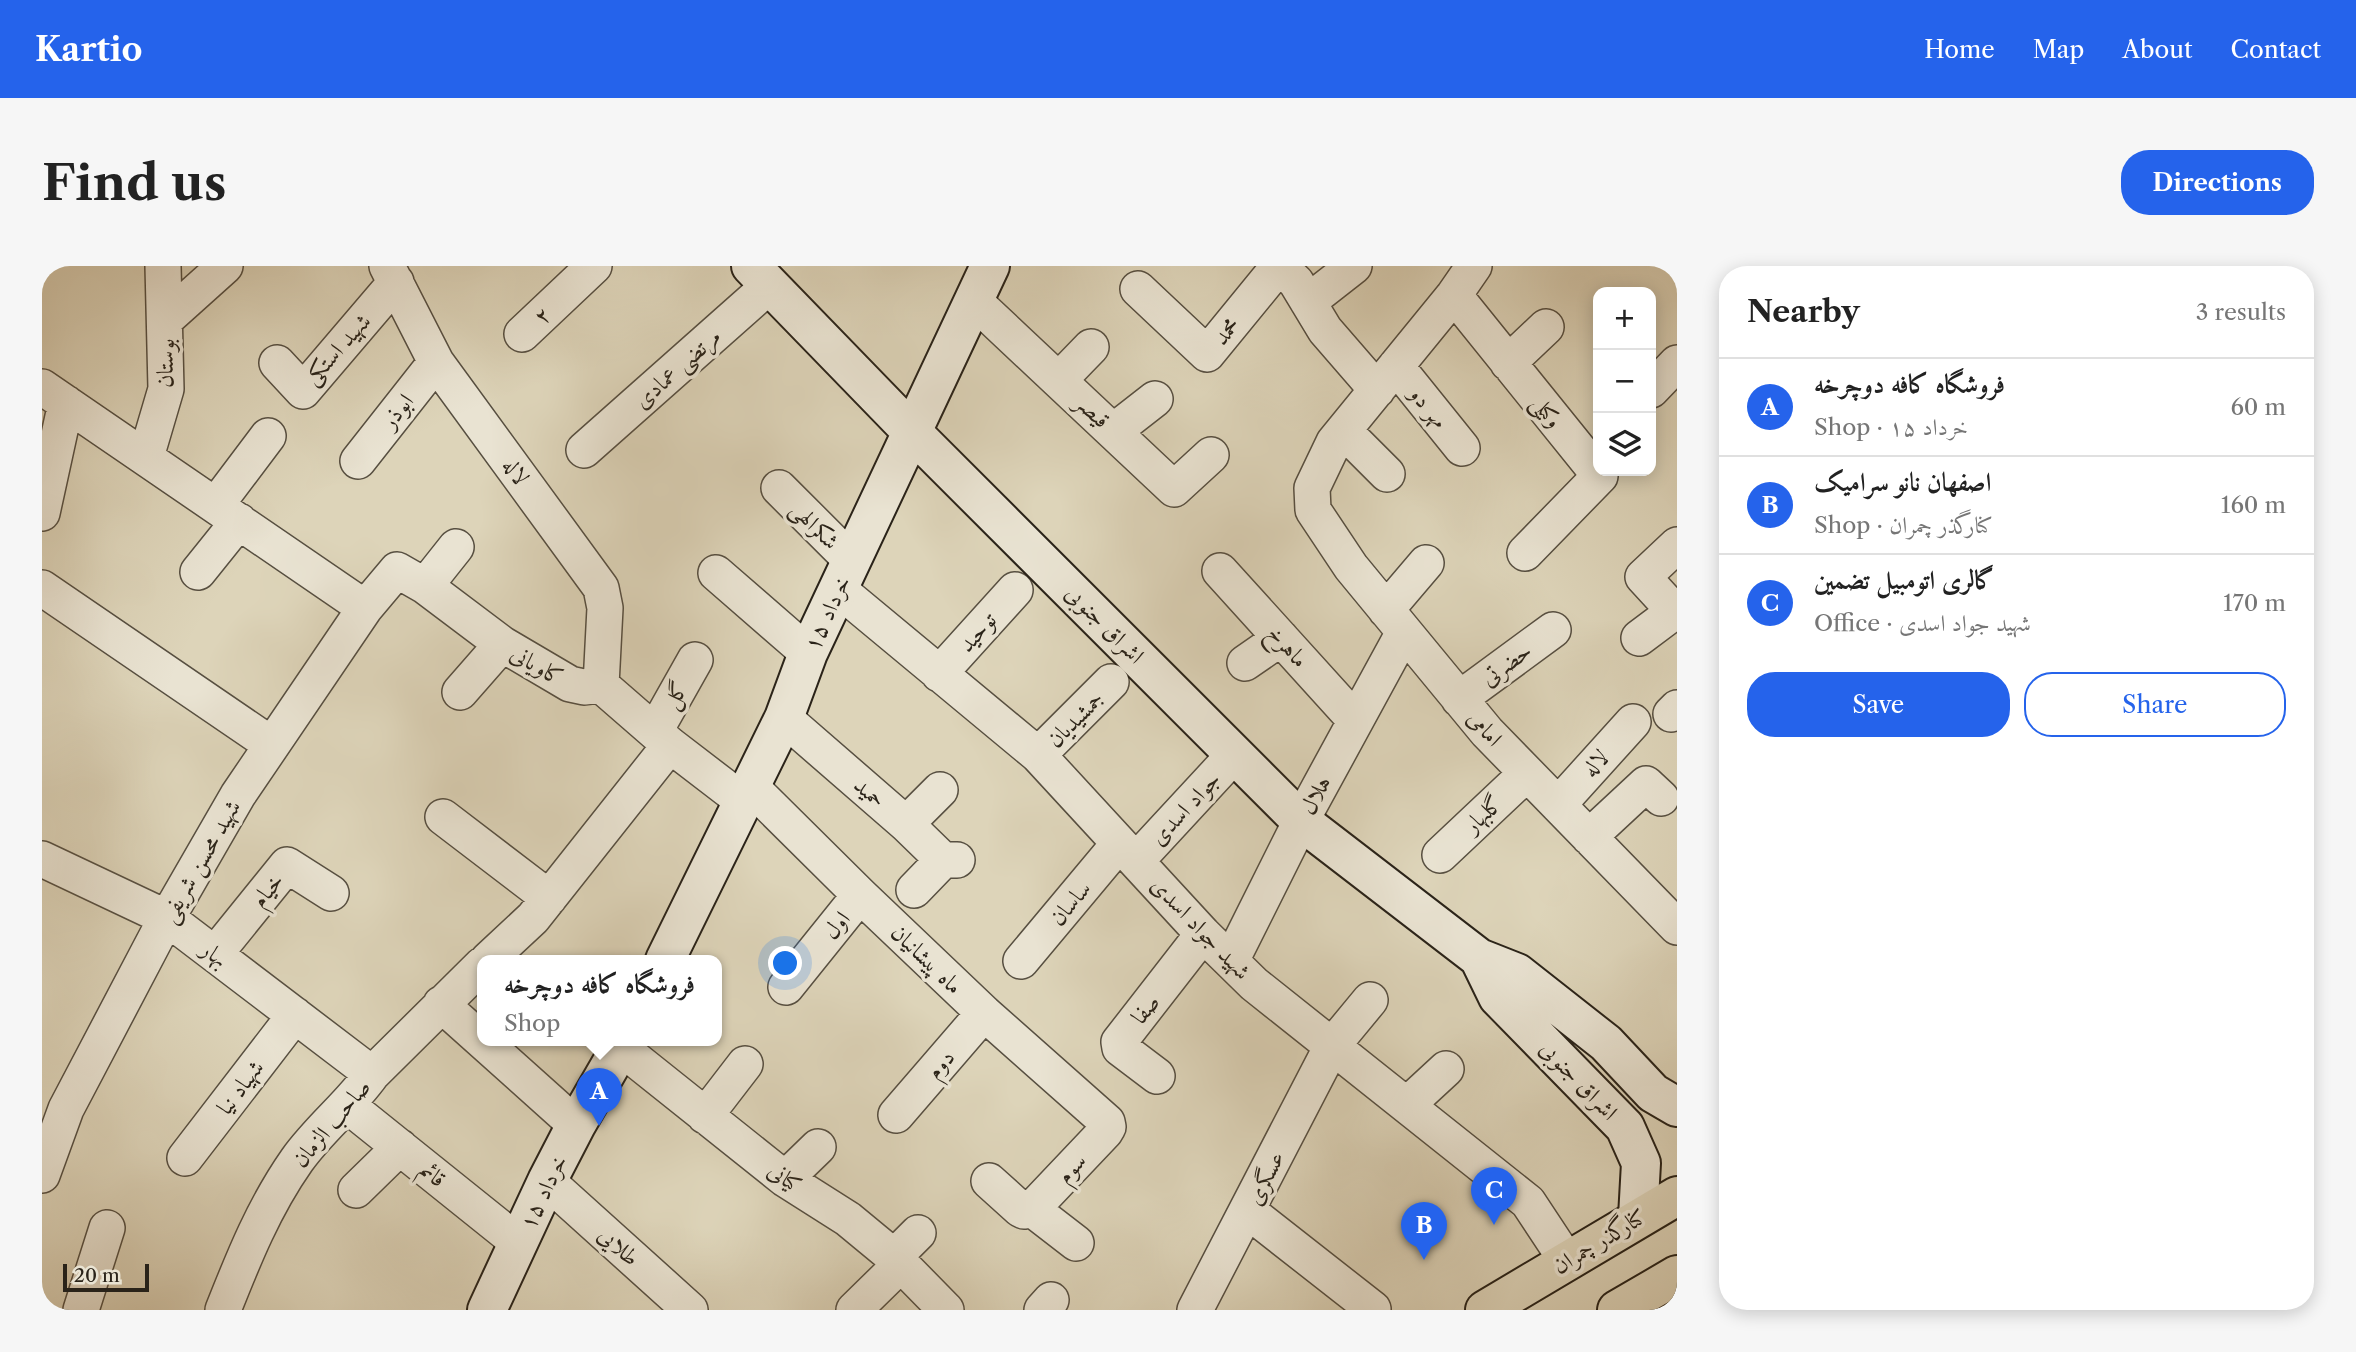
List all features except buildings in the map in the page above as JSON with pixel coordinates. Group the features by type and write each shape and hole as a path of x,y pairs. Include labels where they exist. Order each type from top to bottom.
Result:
{"main road":[{"name":"۱۵ خرداد","path":"667,955 784,718 808,653 990,266"},
{"name":"اشراق جنوبی","path":"759,272 913,433 1301,821 1479,958 1517,973 1606,1044 1653,1093 1677,1107"},
{"name":"اشراق جنوبی","path":"1479,958 1498,997 1625,1127 1641,1163 1638,1217"},
{"name":"۱۵ خرداد","path":"487,1310 547,1181 622,1046"},
{"name":"کنارگذر چمران","path":"1486,1310 1677,1196"},
{"path":"1617,1310 1671,1276"}],"street":[{"name":"بوستان","path":"146,457 166,389 163,266"},
{"path":"166,319 225,266"},
{"name":"۲","path":"522,334 594,266"},
{"name":"محمد","path":"1138,289 1207,354 1279,266"},
{"name":"مهر دو","path":"1279,266 1296,282 1325,330 1386,378 1462,448"},
{"path":"1308,302 1354,266"},
{"path":"1387,474 1344,431 1454,295 1474,266"},
{"name":"مرتضی عمادی","path":"584,450 759,272"},
{"name":"لاله","path":"392,274 436,362 601,588 606,608 601,685"},
{"name":"شهید استکی","path":"277,363 303,391 392,274"},
{"name":"وکیلی","path":"1454,295 1600,476 1525,552"},
{"name":"قیصر","path":"974,301 1174,489 1211,455"},
{"path":"1508,363 1546,327"},
{"path":"1059,380 1091,347"},
{"name":"ابوذر","path":"359,461 436,362"},
{"path":"1656,385 1677,363"},
{"path":"42,511 54,395 365,608"},
{"path":"1114,431 1155,399"},
{"name":"امامی","path":"1344,431 1334,442 1312,488 1314,510 1351,567 1487,732 1677,927"},
{"path":"198,572 268,436"},
{"name":"شکرالهی","path":"779,488 845,575"},
{"path":"1639,638 1676,613 1643,577 1677,545"},
{"name":"شهید محسن شریفی","path":"42,1175 66,1109 167,918 238,795 365,608 456,547"},
{"name":"هلال","path":"1231,961 1355,720 1395,621 1426,563"},
{"name":"ماهرخ","path":"1220,571 1355,720"},
{"path":"716,573 808,653"},
{"name":"شهید جواد اسدی","path":"845,575 939,674 1038,755 1203,934 1254,984 1528,1202 1567,1261"},
{"name":"کاویانی","path":"411,578 502,644 570,684 584,687 601,685"},
{"path":"42,588 272,745"},
{"name":"توحید","path":"939,674 1014,590"},
{"name":"حضرتی","path":"1460,699 1553,630"},
{"path":"1245,663 1281,638"},
{"path":"460,692 502,644"},
{"name":"گل","path":"662,738 695,660"},
{"name":"جمشیدیان","path":"1038,755 1111,682"},
{"path":"601,685 662,738 747,793"},
{"name":"حمید","path":"784,718 950,860 914,890"},
{"name":"لاله","path":"1558,805 1633,722"},
{"path":"493,955 533,918 549,898 662,738"},
{"name":"جواد اسدی","path":"1127,853 1234,755"},
{"name":"گلبهار","path":"1440,855 1527,773"},
{"path":"1589,837 1646,784 1661,798"},
{"path":"906,824 940,790"},
{"name":"ماه پیشانیان","path":"747,793 860,895 984,1013 1107,1122 1108,1127"},
{"path":"443,817 549,898"},
{"name":"ساسان","path":"1021,961 1127,853"},
{"name":"بهار","path":"42,859 167,918 372,1074"},
{"name":"خیام","path":"215,954 288,865 331,893"},
{"name":"اول","path":"786,987 860,895"},
{"name":"صفا","path":"1157,1076 1120,1048 1119,1042 1203,934"},
{"name":"صاحب الزمان","path":"223,1310 256,1228 298,1158 372,1074 477,970"},
{"name":"عسگری","path":"1195,1310 1332,1046 1370,1000"},
{"path":"441,1004 477,1036"},
{"name":"دوم","path":"896,1115 984,1013"},
{"name":"شهیاد نیا","path":"185,1158 295,1015"},
{"path":"488,1046 576,1125"},
{"name":"کیانی","path":"625,1046 705,1116 786,1179 848,1219 898,1261 946,1310"},
{"path":"705,1116 745,1064"},
{"path":"1407,1105 1446,1069"},
{"name":"قائم","path":"347,1105 519,1243"},
{"name":"سوم","path":"1032,1209 1108,1127"},
{"path":"356,1190 400,1147"},
{"path":"786,1179 818,1147"},
{"name":"طلایی","path":"547,1181 690,1310"},
{"path":"989,1181 1020,1209 1032,1209 1076,1243"},
{"path":"1248,1211 1373,1309"},
{"path":"81,1310 107,1228"},
{"path":"854,1310 898,1261 918,1233"}],"place":[{"name":"فروشگاه کافه دوچرخه","path":"599,1126"},
{"name":"گالری اتومبیل تضمین","path":"1494,1225"},
{"name":"اصفهان نانو سرامیک","path":"1424,1260"}]}
